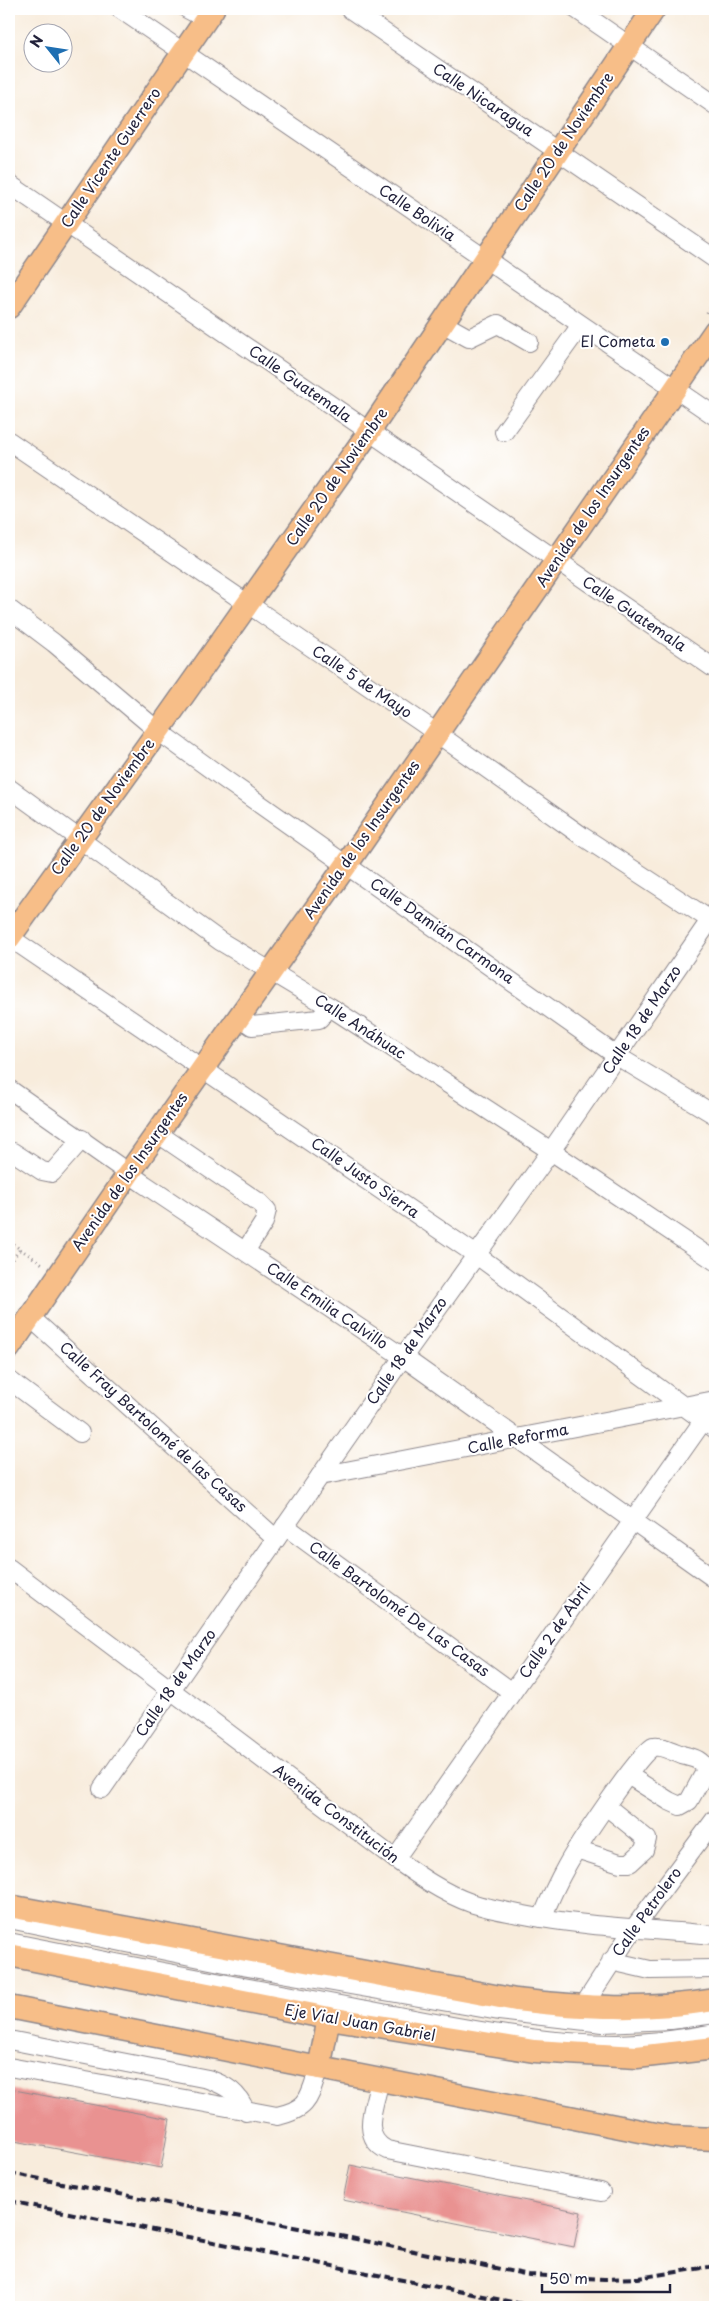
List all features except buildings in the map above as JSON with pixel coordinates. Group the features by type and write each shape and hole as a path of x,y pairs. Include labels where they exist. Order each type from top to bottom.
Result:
{"main road":[{"name":"Calle 20 de Noviembre","path":"9,937 158,731 369,432 654,9"},
{"name":"Calle Vicente Guerrero","path":"9,307 210,14"},
{"name":"Avenida de los Insurgentes","path":"9,1348 128,1173 346,864 715,331"},
{"path":"9,1906 516,2000 582,2008 640,2008 715,2000"},
{"name":"Eje Vial Juan Gabriel","path":"9,1955 329,2018 479,2044 582,2055 637,2057 715,2048"},
{"path":"9,2007 671,2137 715,2139"},
{"path":"319,2068 329,2018"}],"street":[{"path":"187,9 210,14"},
{"name":"Calle Nicaragua","path":"350,9 715,259"},
{"path":"576,9 715,106"},
{"name":"Calle Bolivia","path":"123,10 715,416"},
{"name":"Calle Guatemala","path":"9,184 715,669"},
{"path":"442,323 469,338 494,325 502,324 529,342"},
{"path":"504,432 581,325"},
{"name":"Calle 5 de Mayo","path":"9,441 247,603 582,836 714,919"},
{"name":"Calle Damián Carmona","path":"9,609 54,643 158,731 617,1056 715,1116"},
{"name":"Calle Anáhuac","path":"9,788 220,941 330,1007 551,1151 715,1261"},
{"name":"Calle 18 de Marzo","path":"102,1789 475,1254 551,1151 714,919"},
{"name":"Calle Justo Sierra","path":"9,937 475,1254 709,1424"},
{"path":"238,1016 252,1026 319,1020 330,1007"},
{"name":"Calle Emilia Calvillo","path":"9,1089 128,1173 246,1250 403,1357 715,1579"},
{"path":"157,1133 260,1203 267,1210 264,1222 246,1250"},
{"path":"13,1152 42,1171 52,1172 57,1170 82,1139"},
{"name":"Calle Fray Bartolomé de las Casas","path":"30,1316 280,1532"},
{"path":"9,1380 80,1433"},
{"name":"Calle Reforma","path":"320,1476 715,1400"},
{"name":"Calle 2 de Abril","path":"395,1859 632,1521 709,1424 715,1404"},
{"name":"Calle Bartolomé De Las Casas","path":"280,1532 512,1692"},
{"name":"Avenida Constitución","path":"9,1568 395,1859 431,1883 459,1898 496,1910 542,1918 715,1935"},
{"path":"542,1918 576,1849 628,1775"},
{"path":"576,1849 626,1864 634,1861 644,1850 647,1839 606,1806"},
{"name":"Calle Petrolero","path":"582,2008 634,1928 715,1819"},
{"path":"9,1919 225,1963 499,2011 603,2023 670,2020 715,2014"},
{"path":"9,1942 354,2008 550,2040 617,2044 680,2039 715,2033"},
{"path":"612,1962 650,1970 713,1969"},
{"path":"9,2040 208,2079 231,2089 242,2102 246,2112"},
{"path":"9,2067 246,2112 277,2116 292,2113 303,2107 309,2098 319,2068"},
{"path":"380,2080 370,2127 373,2139 378,2146 387,2150 601,2192"}],"path":[{"path":"9,1241 58,1275"},
{"path":"9,1264 20,1249"}],"railway":[{"path":"9,2173 351,2238 529,2275 604,2279 638,2278 715,2266"},
{"path":"9,2201 537,2307"}],"place":[{"name":"El Cometa","path":"665,342"}]}
